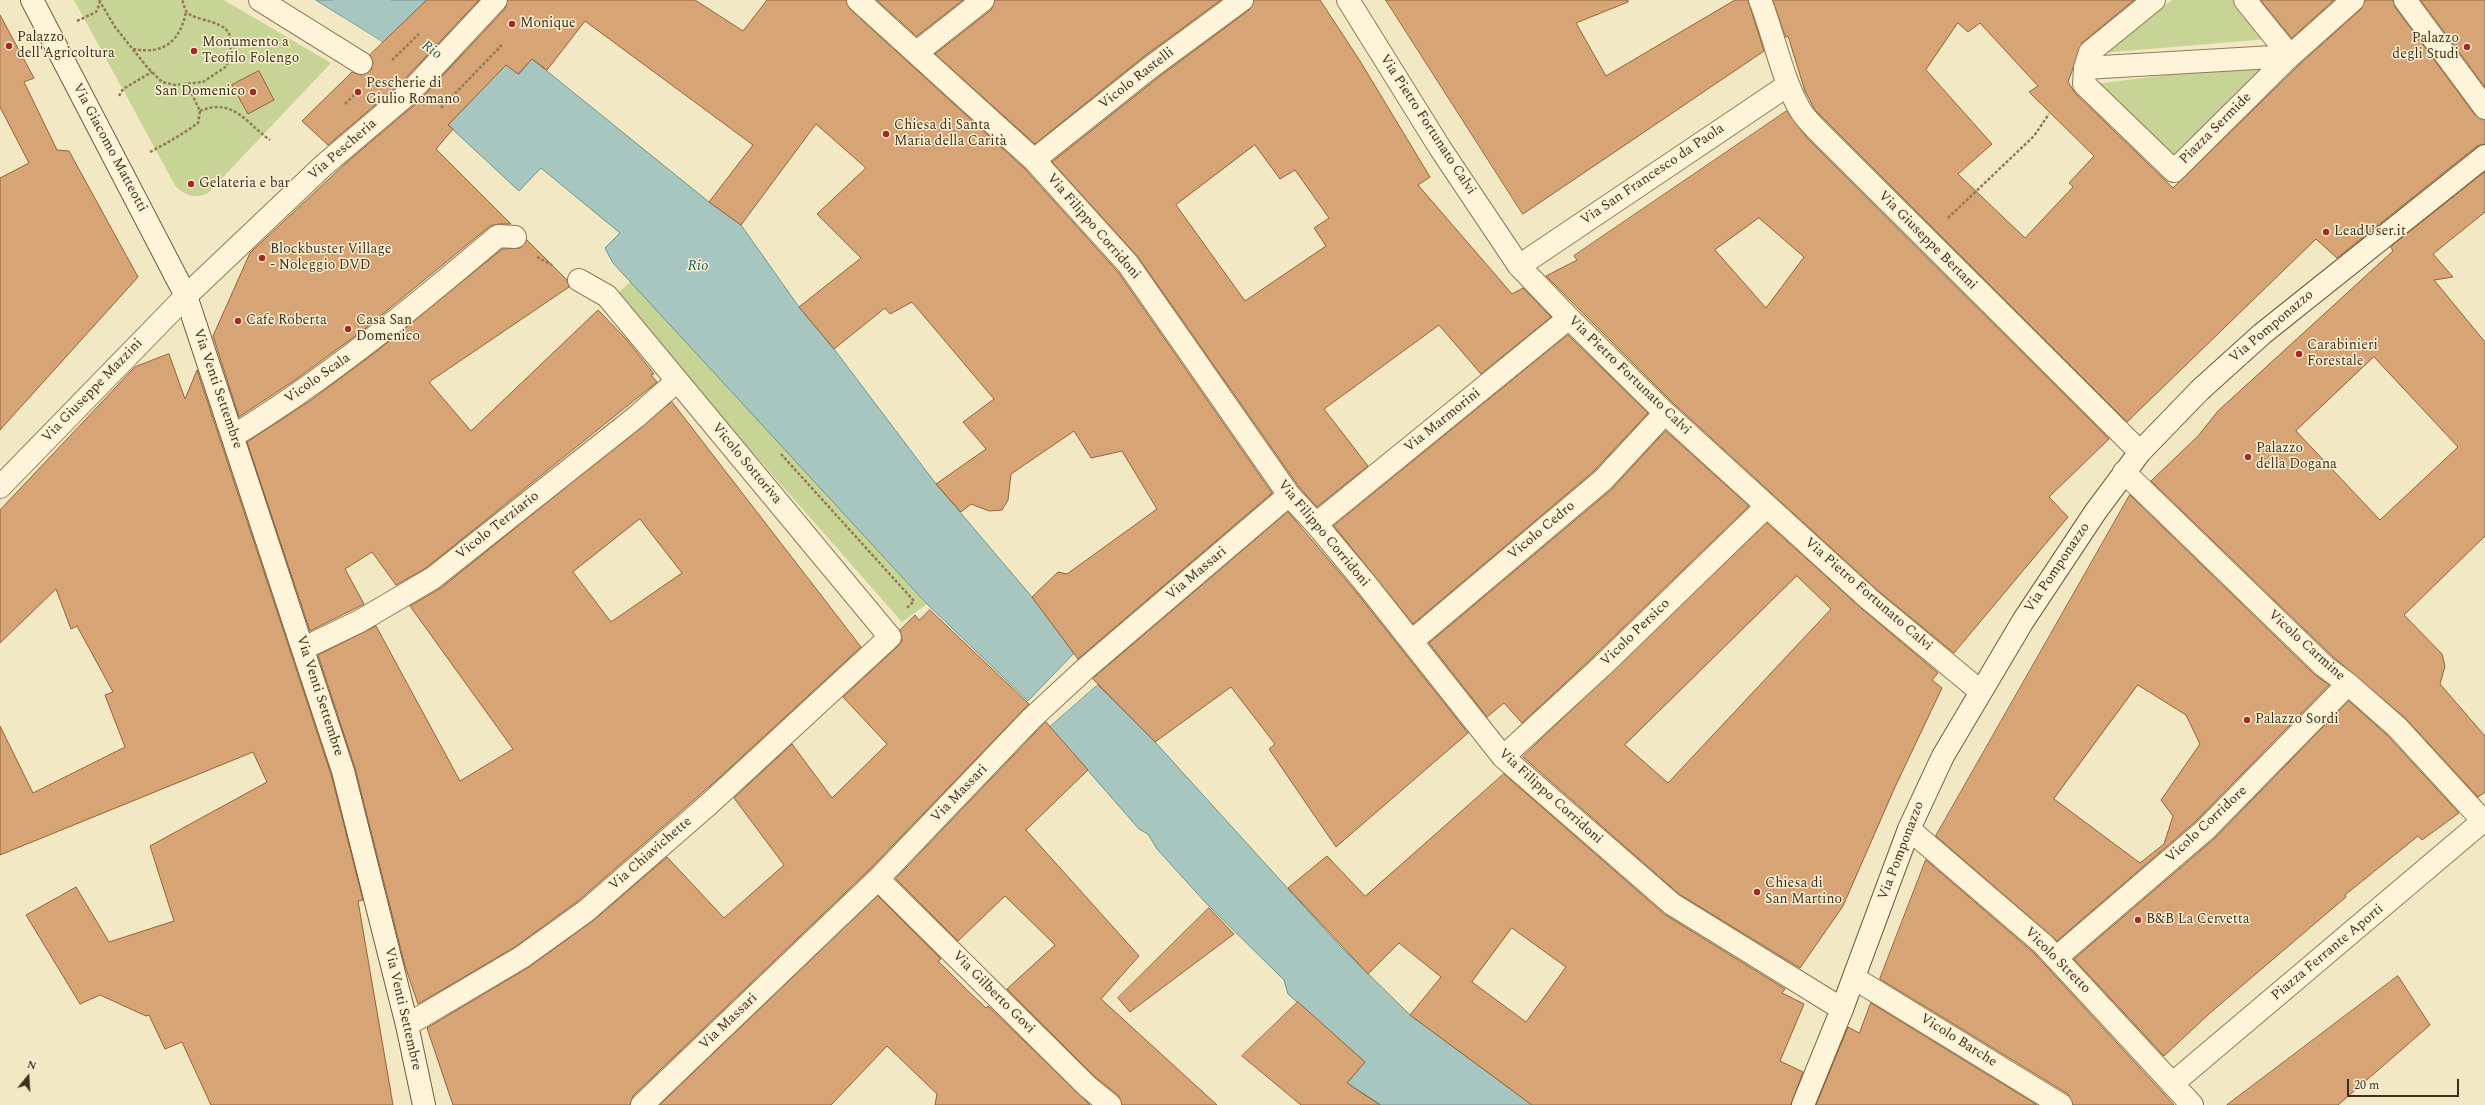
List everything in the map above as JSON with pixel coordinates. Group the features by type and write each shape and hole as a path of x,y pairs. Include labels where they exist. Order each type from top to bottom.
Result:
{"street":[{"name":"Via Giacomo Matteotti","path":"32,0 186,296"},
{"path":"260,0 361,63"},
{"name":"Via Pescheria","path":"186,296 324,165 410,92 479,20 496,0"},
{"name":"Via Filippo Corridoni","path":"858,0 1034,160 1128,264 1289,495 1316,524 1412,641 1503,757 1672,904 1842,1009"},
{"path":"916,53 983,0"},
{"name":"Vicolo Rastelli","path":"1034,160 1151,67 1242,0"},
{"name":"Via Pietro Fortunato Calvi","path":"1348,0 1440,148 1519,266 1665,413 1869,599 1980,691"},
{"name":"Via Giuseppe Bertani","path":"1760,0 1773,32 1788,85 1800,110 1819,132 1925,240 2140,452"},
{"name":"Piazza Sermide","path":"2154,0 2090,52 2085,68 2084,84 2174,171 2290,56 2353,0"},
{"path":"2245,0 2290,56"},
{"path":"2405,0 2485,108"},
{"path":"2085,68 2290,56"},
{"name":"Via San Francesco da Paola","path":"1519,266 1788,85"},
{"name":"Via Pomponazzo","path":"1803,1105 1854,978 1909,829 1943,756 1980,691 2067,552 2124,472 2140,452 2200,390 2262,334 2485,156"},
{"name":"Vicolo Scala","path":"233,436 338,366 423,300 498,236 515,237"},
{"name":"Vicolo Sottoriva","path":"579,280 607,296 890,637 873,655"},
{"name":"Via Venti Settembre","path":"186,296 304,648 343,771 407,1025 424,1105"},
{"name":"Via Giuseppe Mazzini","path":"0,487 186,296"},
{"name":"Via Marmorini","path":"1316,524 1569,318"},
{"name":"Vicolo Terziario","path":"304,648 360,621 433,578 636,417 677,381"},
{"name":"Vicolo Cedro","path":"1412,641 1603,480 1665,413"},
{"name":"Vicolo Carmine","path":"2124,472 2324,666 2348,684 2397,727 2484,822"},
{"name":"Via Massari","path":"642,1105 878,879 1032,719 1084,669 1289,495"},
{"name":"Vicolo Persico","path":"1503,757 1602,666 1767,506"},
{"name":"Via Chiavichette","path":"407,1025 522,957 586,911 708,805 873,655"},
{"name":"Vicolo Corridore","path":"2056,958 2205,830 2348,684"},
{"name":"Piazza Ferrante Aporti","path":"2172,1084 2484,822"},
{"name":"Vicolo Stretto","path":"1909,829 2043,944 2192,1105"},
{"name":"Via Gilberto Govi","path":"878,879 1087,1086 1110,1105"},
{"name":"Vicolo Barche","path":"1854,978 2061,1105"}],"path":[{"path":"133,49 160,50 175,39 181,30 186,12 182,0"},
{"path":"100,1 115,27 152,72 162,82 175,85 203,82 227,66 232,46 228,31 220,24 192,16 186,12"},
{"path":"77,21 96,12 100,1"},
{"path":"389,62 422,31"},
{"path":"440,108 501,46"},
{"path":"119,96 122,89 152,72"},
{"path":"150,152 169,140 182,136 198,122 200,112 188,84"},
{"path":"200,112 220,106 233,111 247,119 270,140"},
{"path":"1925,240 2034,136 2050,114"}],"green space":[{"path":"74,0 224,0 331,63 208,193 199,196 191,196 176,187"},
{"path":"2172,0 2235,0 2268,39 2102,53"},
{"path":"2273,62 2174,160 2094,84"},
{"path":"631,281 927,604 902,622 615,296"}],"water":[{"name":"Rio","path":"316,0 427,0 384,42"},
{"name":"Rio","path":"532,59 709,202 741,225 799,307 834,349 936,484 1032,597 1074,653 1028,701 927,604 613,263 605,248 620,233 541,168 519,191 448,125 506,65 519,74"},
{"path":"1098,685 1155,742 1339,945 1410,1015 1532,1105 1381,1105 1347,1083 1365,1062 1288,994 1284,980 1205,902 1157,849 1148,834 1139,829 1050,727"}],"building":[{"name":"Pescherie di Giulio Romano","path":"427,0 479,0 401,83 328,145 302,121 352,72 361,75 371,70 373,63 370,55"},
{"path":"508,0 695,0 743,31 767,0 846,0 850,9 1025,169 1118,272 1272,493 1078,659 1032,597 1058,572 1067,574 1157,509 1122,451 1091,458 1074,431 1011,474 1008,500 1002,510 989,511 971,504 961,512 936,484 986,449 963,422 994,399 912,302 890,314 885,308 834,349 799,307 861,258 817,214 866,168 816,124 741,225 709,202 753,145 585,21 547,70 532,59 518,74 506,65 448,125 453,129 436,149 511,224 490,226 362,331 295,380 239,417 213,336 250,253 346,163 419,101 505,9"},
{"path":"877,0 963,0 917,36"},
{"path":"995,0 1221,0 1143,57 1035,144 935,54 991,10"},
{"path":"1254,0 1320,0 1360,61 1430,177 1418,185 1512,294 1523,288 1551,317 1481,374 1439,325 1324,409 1368,466 1317,507 1299,487 1138,257 1052,162 1159,77 1249,10","holes":["1255,145 1280,179 1295,170 1329,218 1314,228 1326,246 1245,301 1176,205"]},
{"path":"1386,0 1628,0 1628,2 1576,23 1606,76 1735,0 1748,0 1764,51 1523,214"},
{"path":"1773,0 2134,0 2082,43 2068,82 2075,93 2173,188 2299,65 2361,9 2365,0 2393,0 2395,7 2475,115 2485,120 2485,144 2477,146 2337,258 2316,239 2127,422 1815,110 1805,91 1788,36 1786,37","holes":["1958,23 1968,32 1980,23 2038,86 2029,92 2094,156 2069,183 2073,187 2025,238 1958,174 1992,144 1926,70"]},
{"path":"2261,0 2334,0 2292,38"},
{"name":"Palazzo degli Studi","path":"2421,0 2485,0 2485,87"},
{"path":"0,15 34,78 24,82 57,150 69,151 138,277 0,430 0,178 29,163 0,107"},
{"name":"San Domenico","path":"259,71 274,100 248,114 232,85"},
{"path":"1787,111 1807,138 2109,439 2049,497 2068,517 1954,653 1877,590 1674,404 1546,276 1577,260 1574,256","holes":["1759,218 1804,257 1766,308 1715,250"]},
{"name":"Palazzo della Dogana","path":"2485,172 2485,212 2433,254 2453,277 2434,280 2485,342 2485,536 2404,615 2442,654 2445,666 2440,684 2485,736 2485,792 2478,797 2405,718 2332,656 2151,481 2198,436 2218,411 2393,251 2391,247","holes":["2374,357 2458,447 2380,520 2296,431"]},
{"path":"527,240 567,280 569,287 429,382 471,431 598,310 626,339 654,374 651,375 657,382 426,568 396,585 372,552 345,569 364,604 310,631 247,442 310,401 377,351 502,249 520,248"},
{"path":"1568,335 1648,413 1594,471 1413,624 1334,526"},
{"path":"169,354 185,399 197,370 331,774 363,900 358,901 393,1105 211,1105 182,1042 165,1049 149,1015 146,1016 100,995 80,1004 26,915 76,887 109,942 174,921 150,846 267,782 253,752 0,855 0,726 33,793 125,747 105,695 113,692 77,626 71,629 56,589 0,643 0,510 135,367"},
{"path":"672,402 861,647 719,778 578,901 515,947 418,1004 405,966 355,768 318,655 376,626 460,781 513,749 410,606 441,588","holes":["640,519 682,573 611,622 573,572"]},
{"path":"1666,431 1749,506 1593,657 1522,723 1504,703 1487,717 1429,643 1611,490"},
{"name":"Palazzo Sordi","path":"2130,495 2315,675 2329,685 2196,821 2057,941 1936,836","holes":["2138,685 2186,715 2200,744 2161,800 2173,816 2164,844 2140,863 2054,799"]},
{"path":"1288,512 1356,592 1468,733 1336,847 1269,749 1275,744 1231,687 1155,742 1093,679"},
{"path":"1767,523 1861,608 1938,673 1932,680 1942,688 1895,787 1843,906 1800,968 1679,894 1523,757","holes":["1797,576 1831,609 1668,783 1625,745"]},
{"path":"930,610 1029,704 869,870 633,1096 630,1105 453,1105 427,1028 529,967 594,920 667,857 724,918 784,865 734,798 792,744 832,798 887,744 843,697 898,646 902,641 900,630 915,615 919,620"},
{"path":"2349,701 2388,736 2459,813 2422,840 2418,836 2345,895 2346,897 2210,1013 2164,1056 2074,959 2214,839"},
{"path":"1046,722 1088,770 1026,830 1139,956 1101,999 1217,1105 1122,1105 1118,1095 1095,1077 1007,989 1055,945 1005,896 958,941 896,879"},
{"path":"1504,774 1664,914 1785,989 1782,993 1804,1004 1780,1061 1803,1072 1791,1105 1532,1105 1410,1015 1441,977 1399,943 1368,974 1288,888 1327,856 1365,896","holes":["1512,928 1566,967 1526,1022 1472,982"]},
{"path":"1926,860 2034,953 2174,1105 2073,1105 2068,1094 1880,979"},
{"path":"878,896 941,959 938,961 967,990 986,1008 988,1006 1090,1105 935,1105 937,1094 887,1046 831,1105 660,1105"},
{"path":"1209,908 1234,934 1130,1012 1118,998"},
{"path":"2398,976 2430,1025 2338,1105 2227,1105"},
{"path":"1298,1002 1365,1062 1347,1083 1380,1105 1301,1105 1242,1056"},
{"path":"1871,1003 2037,1105 1816,1105 1848,1027 1859,1033"}],"waterway":[{"name":"Rio","path":"353,0 398,28 495,98"}],"place":[{"name":"Monique","path":"512,24"},
{"name":"Palazzo dell'Agricoltura","path":"9,46"},
{"name":"Palazzo degli Studi","path":"2467,47"},
{"name":"Monumento a Teofilo Folengo","path":"194,51"},
{"name":"San Domenico","path":"253,92"},
{"name":"Pescherie di Giulio Romano","path":"358,92"},
{"name":"Chiesa di Santa Maria della Carità","path":"886,134"},
{"name":"Gelateria e bar","path":"191,184"},
{"name":"LeadUser.it","path":"2326,232"},
{"name":"Blockbuster Village - Noleggio DVD","path":"262,258"},
{"name":"Cafe Roberta","path":"238,321"},
{"name":"Casa San Domenico","path":"348,329"},
{"name":"Carabinieri Forestale","path":"2299,354"},
{"name":"Palazzo della Dogana","path":"2248,457"},
{"name":"Palazzo Sordi","path":"2247,720"},
{"name":"Chiesa di San Martino","path":"1757,892"},
{"name":"B&B La Cervetta","path":"2138,920"}]}
